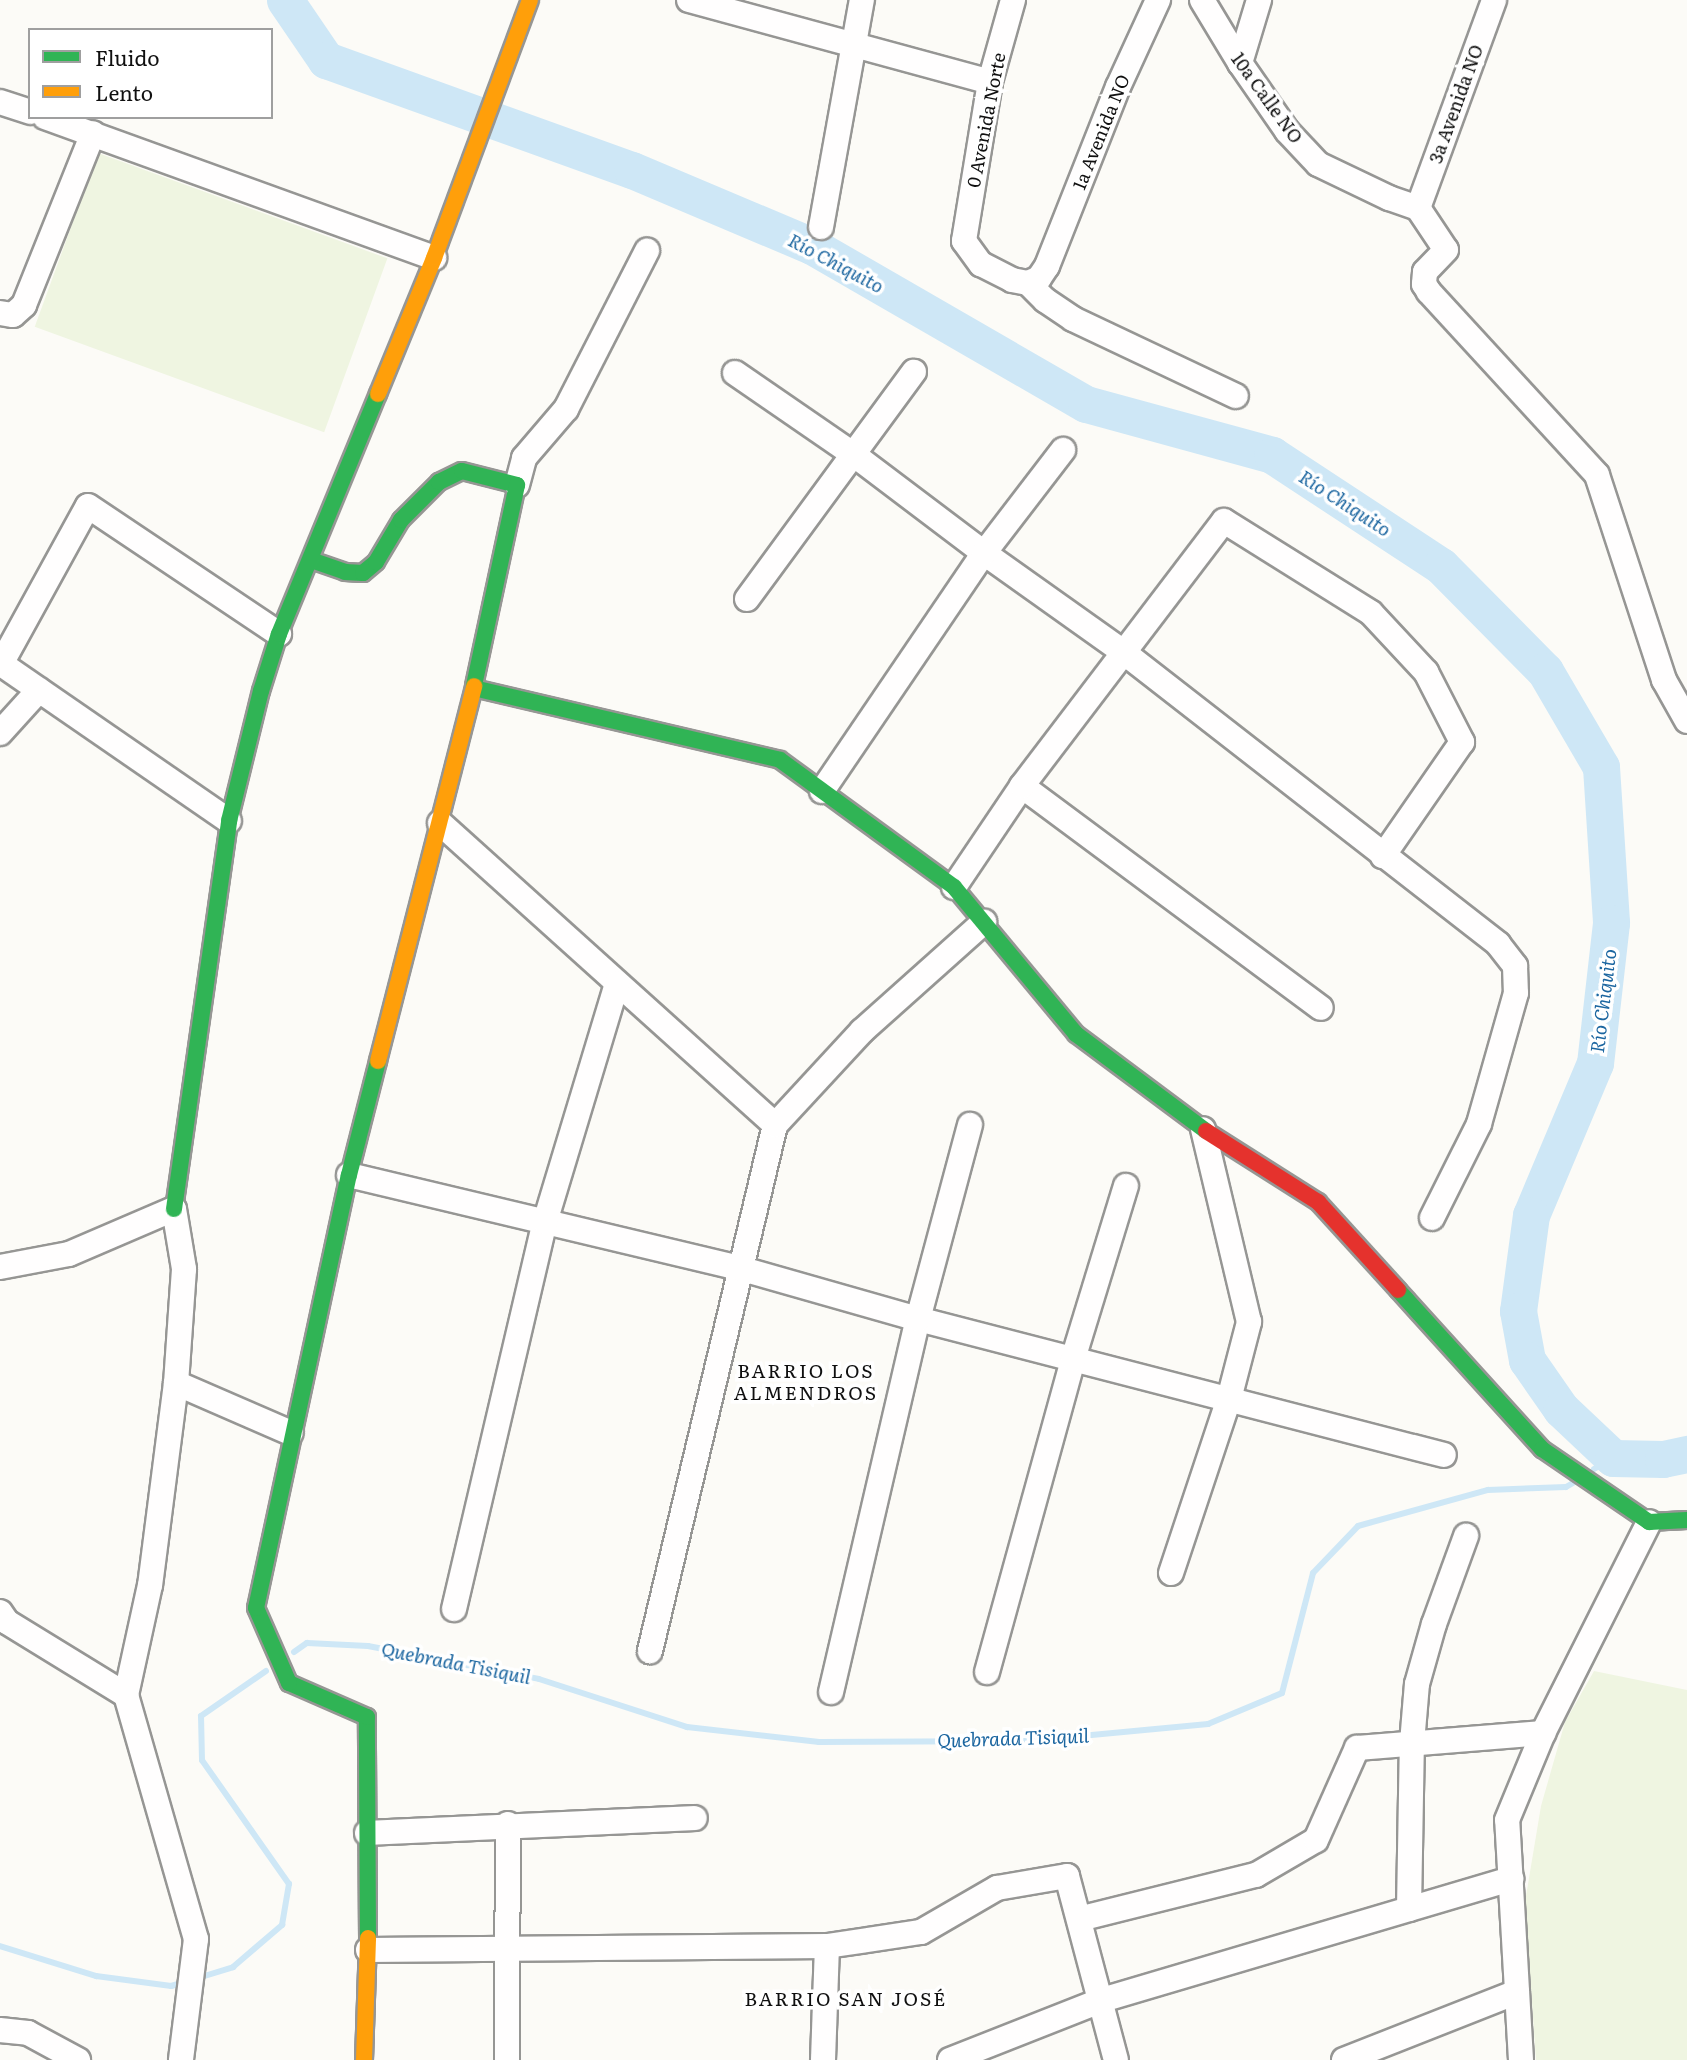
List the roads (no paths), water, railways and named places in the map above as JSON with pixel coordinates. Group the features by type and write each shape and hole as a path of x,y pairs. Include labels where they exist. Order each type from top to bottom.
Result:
{"street":[{"path":"688,0 990,82"},
{"path":"821,227 862,0"},
{"name":"0 Avenida Norte","path":"1013,0 990,82 964,241 981,264 1012,279 1028,283"},
{"name":"1a Avenida NO","path":"1028,283 1039,278 1047,266 1118,87 1158,0"},
{"name":"10a Calle NO","path":"1202,0 1240,63 1287,131 1318,164 1389,198 1418,208"},
{"path":"1240,63 1259,0"},
{"name":"3a Avenida NO","path":"1418,208 1494,0"},
{"path":"181,2060 196,1939 126,1695 150,1585 176,1383 184,1269 174,1209 229,821 261,691 279,634 434,258 529,2"},
{"path":"0,102 28,111"},
{"path":"51,119 434,258"},
{"path":"0,313 13,314 24,305 93,133"},
{"path":"1418,208 1447,250 1426,272 1424,284 1429,292 1597,475 1664,680 1687,721"},
{"path":"364,2060 368,1950 367,1717 289,1683 256,1608 291,1433 349,1175 474,688 524,458 566,409 647,251"},
{"path":"1028,283 1045,300 1073,318 1236,396"},
{"path":"747,599 914,372"},
{"path":"735,373 853,454 984,553 1122,651 1498,944 1515,966 1516,993 1479,1124 1432,1218"},
{"path":"822,791 984,553 1063,450"},
{"path":"311,560 345,572 363,573 376,562 401,520 439,482 463,471 517,485"},
{"path":"229,821 0,664 88,506 279,634"},
{"path":"954,887 1022,786 1122,651 1224,521 1371,613 1426,672 1462,742 1383,856"},
{"path":"474,688 780,760 954,887 1076,1034 1203,1129 1318,1202 1542,1449 1649,1522 1687,1520"},
{"path":"0,733 39,690"},
{"path":"1022,786 1321,1008"},
{"path":"440,823 775,1125"},
{"path":"650,1651 775,1125 862,1031 984,922"},
{"path":"454,1609 545,1222 617,984"},
{"path":"831,1692 918,1319 970,1125"},
{"path":"1171,1573 1229,1399 1249,1322 1203,1129"},
{"path":"349,1175 739,1268 918,1319 1444,1455"},
{"path":"986,1672 1073,1359 1126,1186"},
{"path":"0,1267 69,1254 174,1209"},
{"path":"176,1383 291,1433"},
{"path":"1521,2060 1507,1820 1543,1733 1649,1522"},
{"path":"1409,1909 1412,1743 1417,1684 1434,1624 1466,1536"},
{"path":"2,1620 126,1695"},
{"path":"1079,1919 1256,1875 1316,1839 1357,1748 1543,1733"},
{"path":"367,1833 508,1824 695,1818"},
{"path":"507,2060 505,1949 508,1824"},
{"path":"368,1950 827,1946 922,1931 997,1888 1067,1876 1116,2060"},
{"path":"950,2060 1102,2000 1511,1879"},
{"path":"822,2060 827,1946"},
{"path":"1344,2060 1517,1992"},
{"path":"0,2029 28,2033 78,2060"}],"waterway":[{"name":"Río Chiquito","path":"285,0 326,60 632,170 812,246 1086,404 1272,455 1441,566 1545,671 1601,767 1611,923 1595,1063 1531,1215 1518,1311 1527,1360 1561,1409 1613,1458 1663,1459 1687,1454"},
{"name":"Quebrada Tisiquil","path":"1594,1469 1613,1458"},
{"name":"Quebrada Tisiquil","path":"294,1652 307,1643 368,1646 539,1679 687,1727 819,1742 1028,1741 1208,1724 1282,1693 1313,1573 1358,1526 1488,1490 1566,1487 1573,1483"},
{"name":"Quebrada Tisiquil","path":"198,1978 233,1967 282,1925 289,1884 202,1760 201,1716 266,1671"},
{"name":"Quebrada Tisiquil","path":"0,1946 96,1976 171,1986 185,1982"}],"district":[{"name":"BARRIO LOS ALMENDROS","path":"806,1382"},
{"name":"BARRIO SAN JOSÉ","path":"846,1999"}]}
